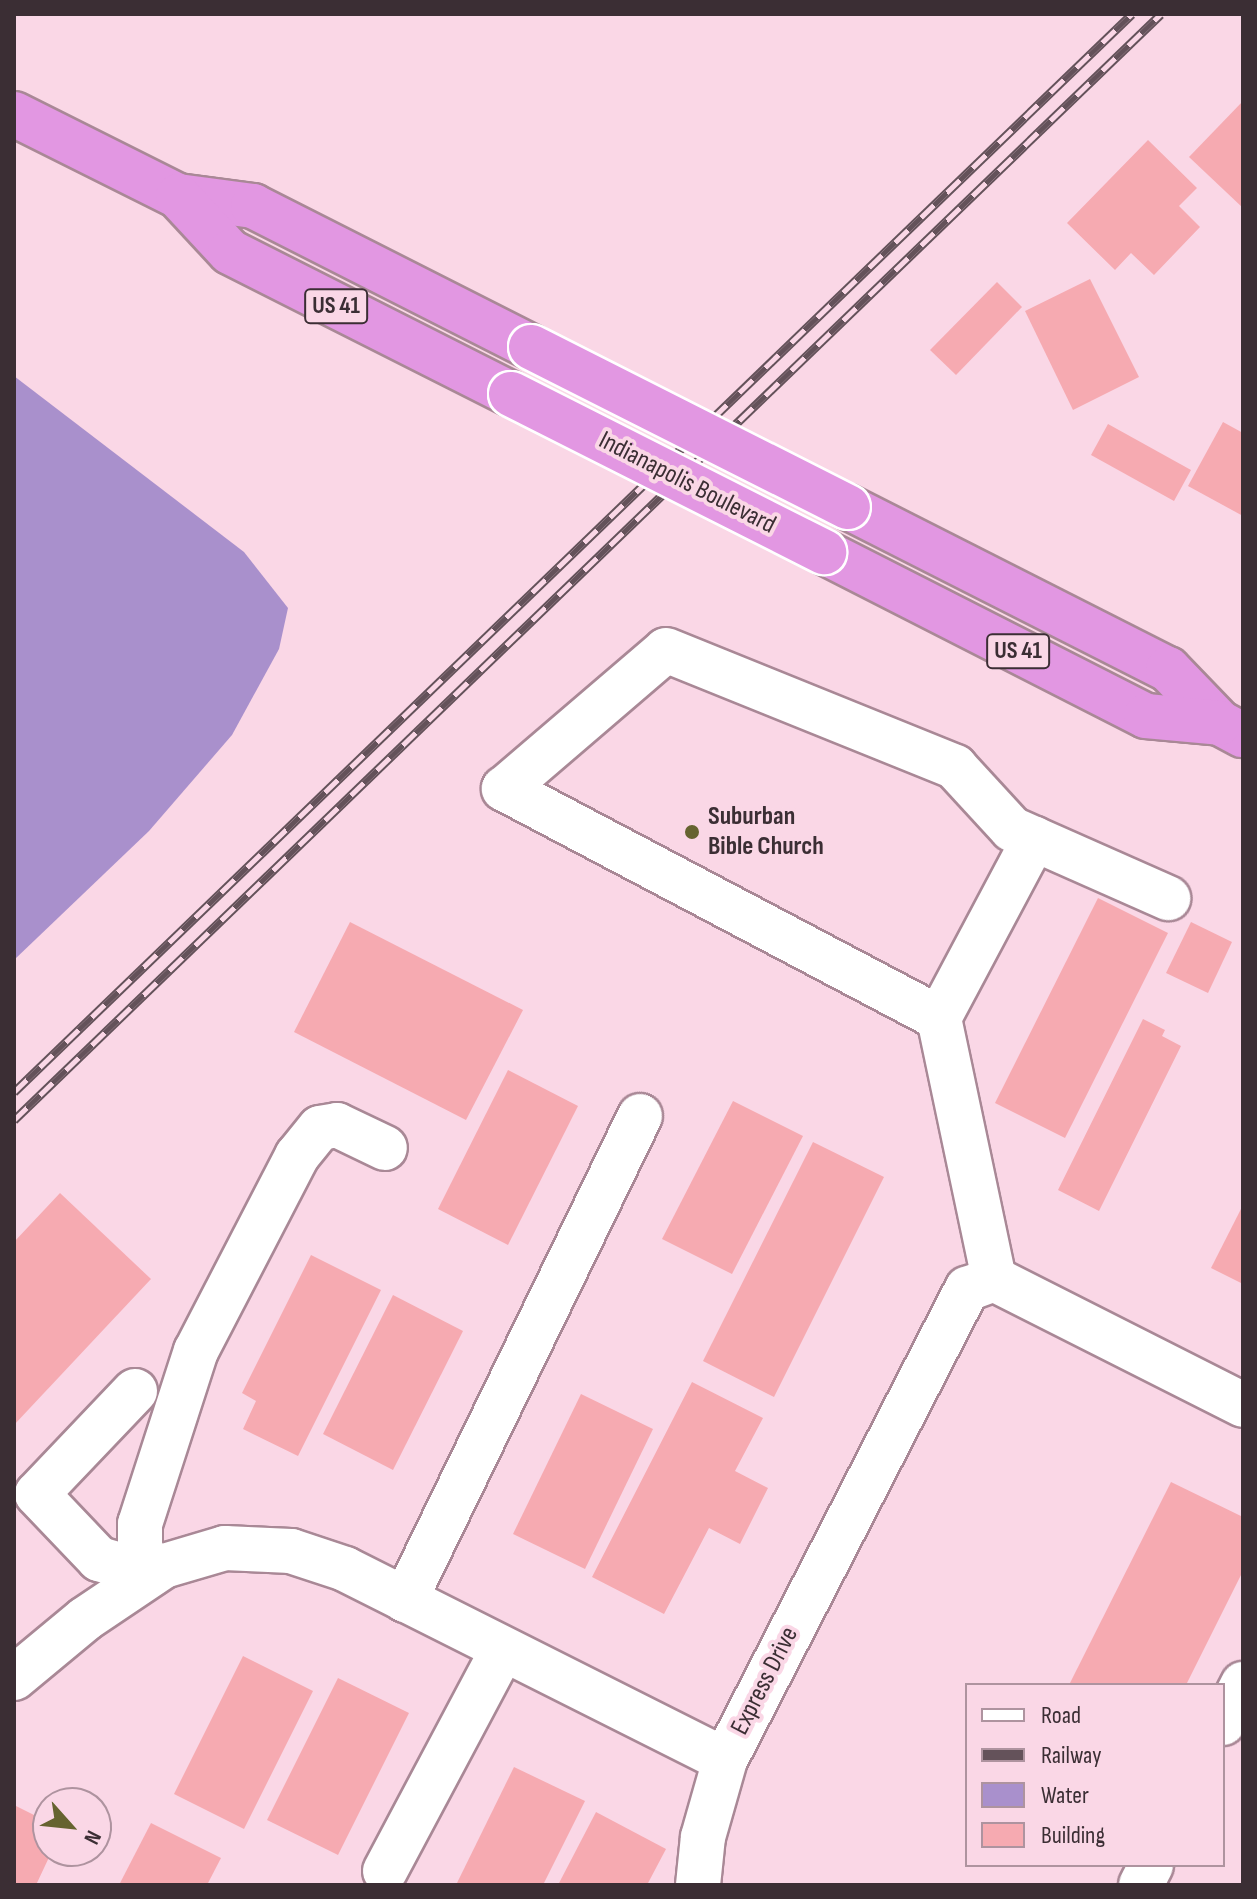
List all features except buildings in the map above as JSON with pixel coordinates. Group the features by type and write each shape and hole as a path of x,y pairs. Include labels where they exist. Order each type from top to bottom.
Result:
{"highway":[{"name":"Indianapolis Boulevard","path":"14,114 178,196 253,206 1168,669 1232,729"},
{"name":"Indianapolis Boulevard","path":"178,196 230,252 1146,716 1232,729"}],"street":[{"path":"939,1018 504,789 666,650 955,767 1012,829 1168,898"},
{"path":"1034,839 939,1018 994,1279 1243,1405"},
{"path":"405,1600 640,1116"},
{"path":"151,1574 140,1547 140,1524 196,1351 297,1156 320,1128 337,1125 385,1148"},
{"name":"Express Drive","path":"14,1678 85,1619 164,1566 225,1548 291,1551 345,1569 725,1760 967,1289 994,1279"},
{"path":"135,1391 26,1506 99,1559 151,1574"},
{"path":"385,1871 503,1649"},
{"path":"1225,1719 1243,1684"},
{"path":"698,1885 703,1837 725,1760"},
{"path":"1141,1885 1150,1867"}],"water":[{"path":"14,376 244,552 288,608 279,649 232,735 149,831 14,960"}],"railway":[{"path":"14,1092 1132,14"},
{"path":"14,1120 1161,14"}],"place":[{"name":"Suburban Bible Church","path":"692,832"}]}
